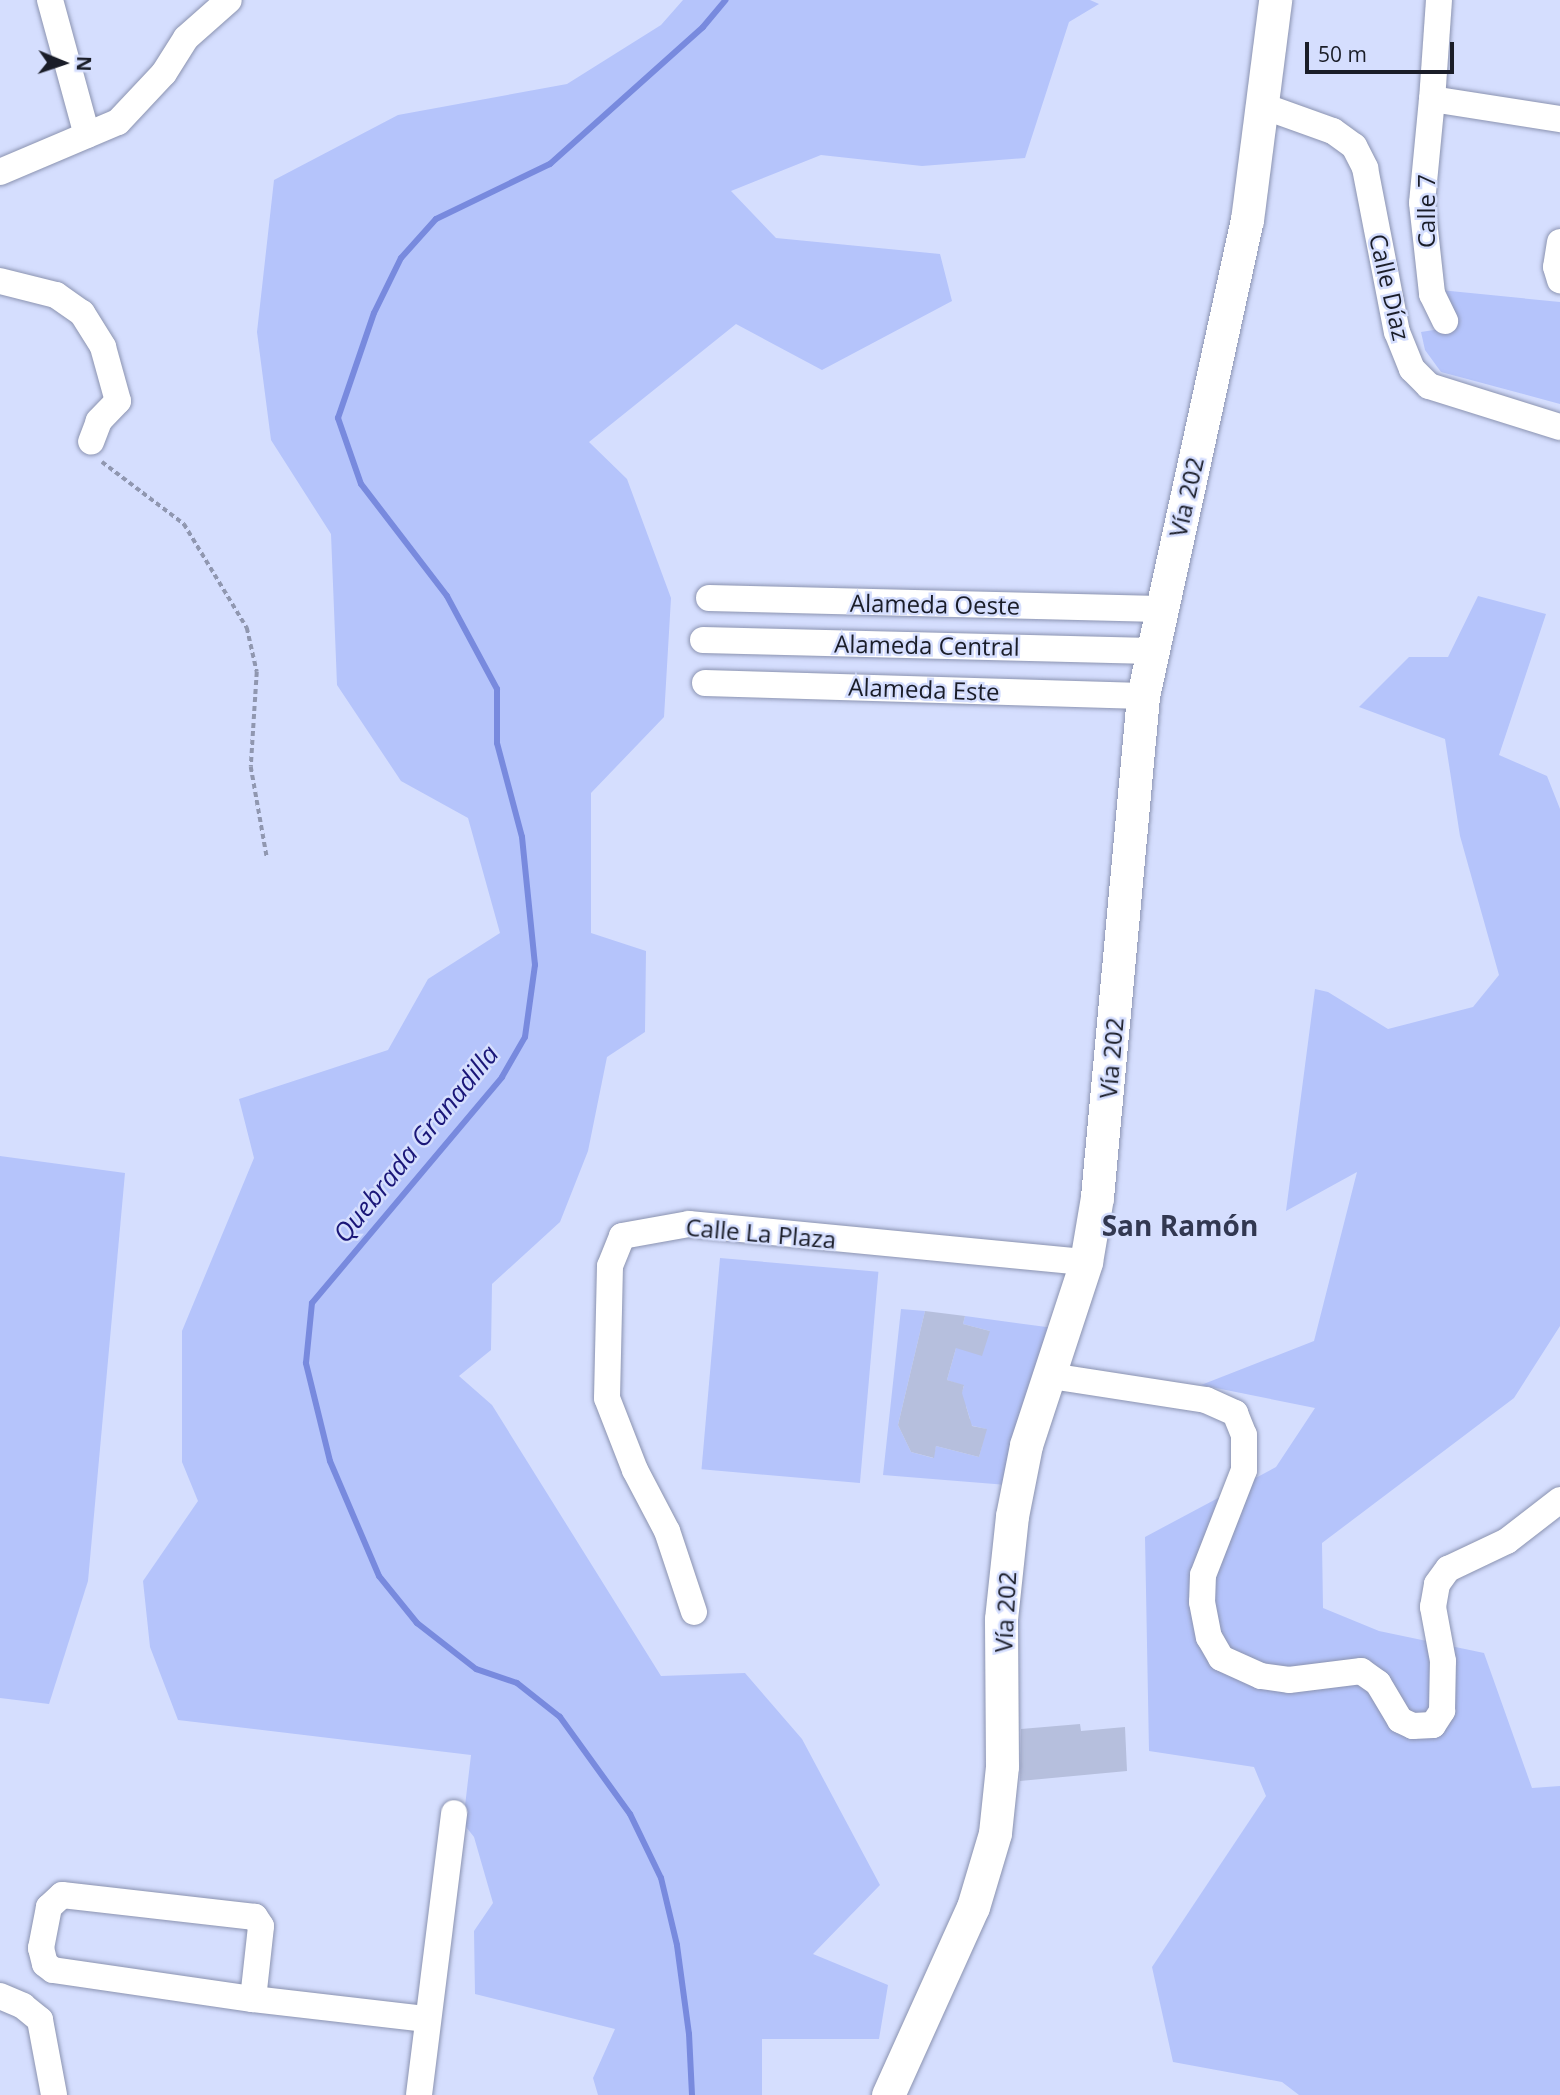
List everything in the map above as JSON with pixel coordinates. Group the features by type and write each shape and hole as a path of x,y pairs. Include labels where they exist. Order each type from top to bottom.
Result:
{"main road":[{"name":"Vía 202","path":"888,2095 973,1907 995,1833 1002,1766 1001,1619 1012,1516 1026,1445 1051,1376 1086,1262 1103,1138 1143,696 1247,220 1264,106 1275,0"}],"street":[{"path":"50,0 87,135"},
{"path":"0,172 118,122 164,73 186,38 229,0"},
{"name":"Calle 7","path":"1439,0 1422,203 1432,294 1445,321"},
{"path":"1432,99 1560,119"},
{"name":"Calle Díaz","path":"1264,106 1333,131 1354,146 1365,169 1397,332 1412,369 1429,386 1560,427"},
{"path":"1560,242 1556,267 1560,280"},
{"path":"0,281 56,295 82,313 103,347 118,401 99,421 91,442"},
{"name":"Alameda Oeste","path":"709,598 1160,609"},
{"name":"Alameda Central","path":"703,640 1152,651"},
{"name":"Alameda Este","path":"705,683 1143,696"},
{"name":"Calle La Plaza","path":"694,1612 667,1531 635,1470 607,1398 610,1266 622,1236 689,1224 1086,1262"},
{"path":"1051,1376 1206,1400 1235,1413 1244,1436 1244,1469 1203,1575 1202,1602 1215,1647 1221,1658 1239,1670 1289,1680 1361,1671 1378,1683 1400,1720 1413,1726 1433,1724 1442,1711 1443,1661 1433,1607 1437,1584 1448,1569 1507,1541 1560,1500"},
{"path":"419,2095 454,1813"},
{"path":"254,1999 261,1926 255,1917 58,1896 45,1917 41,1948 45,1964 53,1970 254,1999 427,2019"},
{"path":"53,1970 35,1996 54,2095"},
{"path":"0,1996 23,2006 40,2020"}],"path":[{"path":"91,442 99,459 184,524 247,628 257,672 251,767 267,858"}],"shaded area":[{"path":"683,0 1090,0 1099,4 1069,22 1025,158 922,166 821,155 731,191 776,238 940,254 952,301 822,370 736,324 589,442 627,479 671,598 664,717 591,793 591,933 646,951 645,1032 607,1057 588,1151 560,1222 492,1284 491,1350 459,1376 492,1405 661,1676 745,1673 802,1739 880,1885 813,1954 888,1985 879,2039 762,2039 762,2095 598,2095 593,2078 615,2029 475,1994 474,1931 493,1903 474,1837 463,1823 471,1755 178,1720 150,1647 143,1581 198,1501 182,1462 182,1331 254,1158 239,1099 388,1050 428,979 500,933 468,818 401,781 337,685 331,534 271,440 257,332 274,180 398,115 567,84 661,25"},
{"path":"1440,290 1560,302 1560,404 1441,372 1425,350 1421,332 1453,327"},
{"path":"1478,596 1546,614 1499,755 1547,776 1560,809 1560,1326 1514,1398 1322,1543 1323,1608 1379,1631 1484,1653 1532,1788 1560,1786 1560,2095 1299,2095 1282,2082 1173,2062 1152,1967 1266,1796 1254,1767 1149,1751 1145,1537 1276,1467 1315,1408 1201,1385 1314,1341 1357,1172 1286,1211 1315,989 1328,992 1388,1029 1473,1007 1499,975 1460,836 1445,739 1359,707 1409,657 1448,657"},
{"path":"0,1156 125,1173 88,1581 49,1704 0,1698"},
{"path":"720,1258 878,1272 860,1483 702,1469"},
{"path":"901,1309 925,1311 898,1425 911,1452 933,1458 936,1446 979,1457 986,1429 965,1424 970,1419 966,1406 957,1406 964,1386 947,1380 956,1348 990,1331 963,1324 965,1316 1054,1328 1007,1485 883,1475"}],"building":[{"path":"925,1311 965,1316 963,1324 990,1331 982,1356 956,1348 947,1380 964,1385 962,1393 972,1426 987,1429 979,1457 936,1446 934,1458 911,1452 898,1425"},
{"path":"1080,1724 1081,1731 1125,1727 1127,1771 1020,1781 1021,1729"}],"waterway":[{"name":"Quebrada Granadilla","path":"692,2095 689,2034 677,1945 661,1878 630,1814 560,1717 517,1683 476,1669 417,1623 379,1576 330,1461 306,1363 312,1303 502,1077 525,1037 535,965 522,837 497,743 497,689 447,596 361,484 338,418 374,313 401,258 436,219 550,164 703,27 726,0"}],"district":[{"name":"San Ramón","path":"1180,1225"}]}
